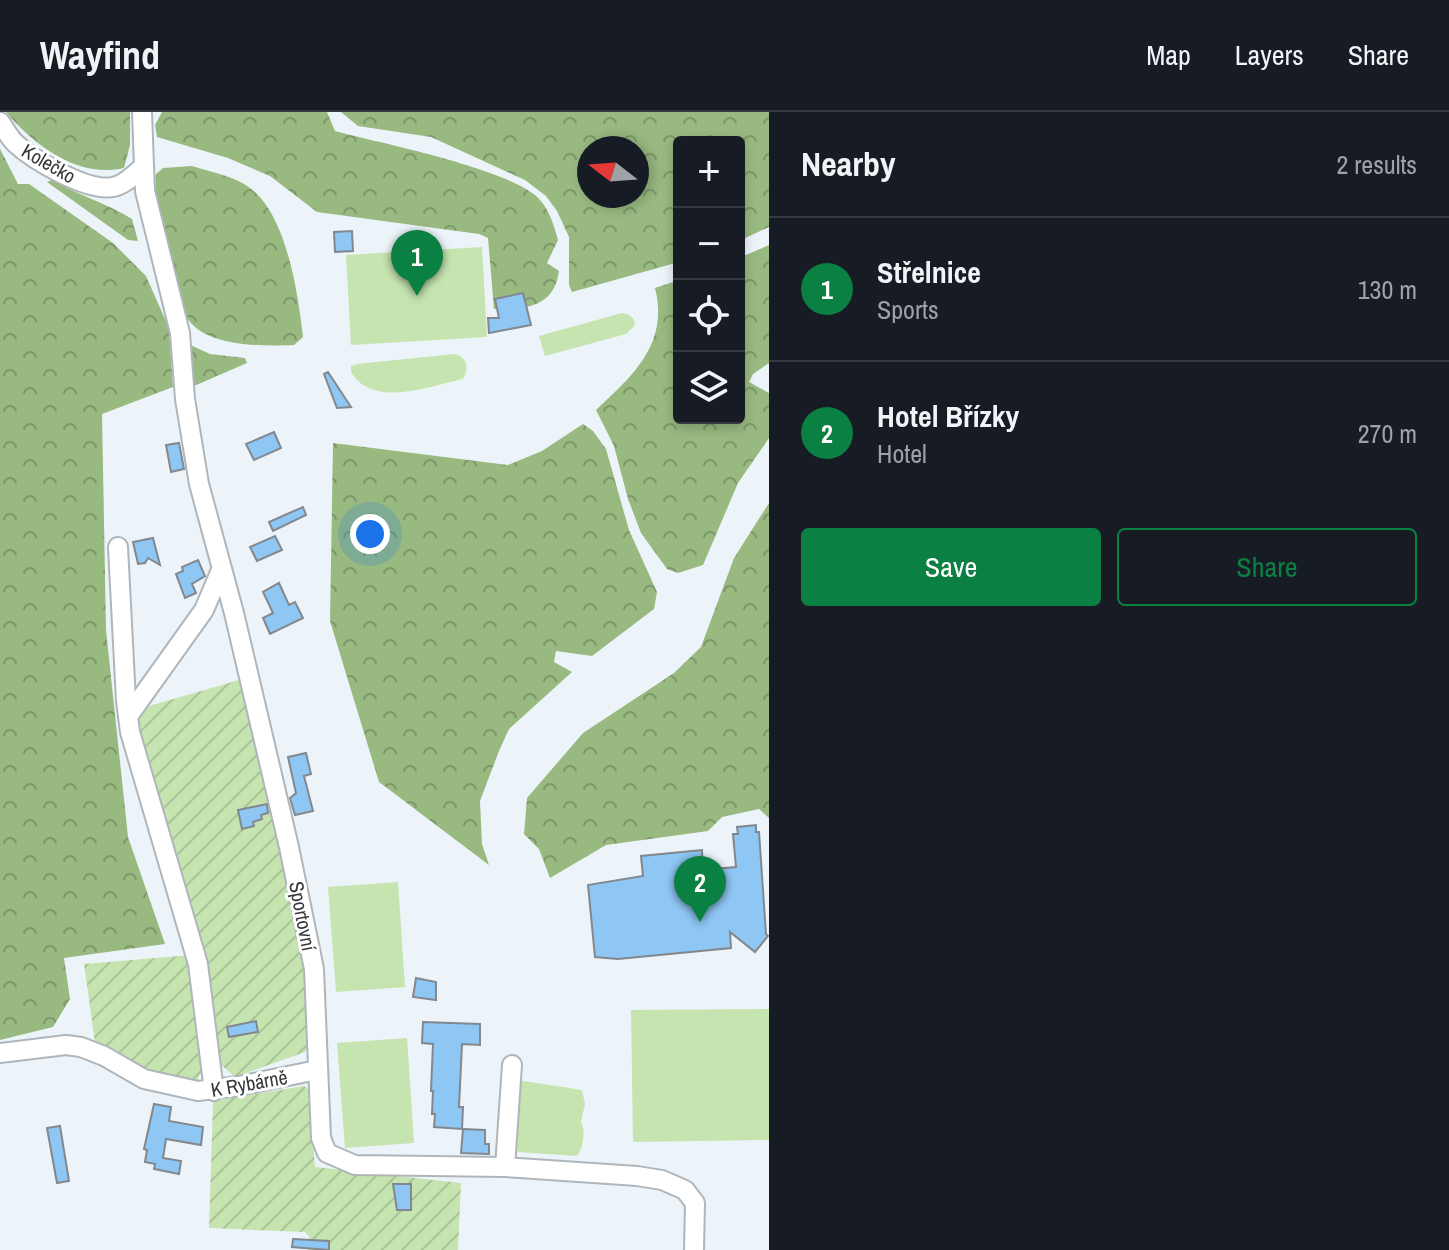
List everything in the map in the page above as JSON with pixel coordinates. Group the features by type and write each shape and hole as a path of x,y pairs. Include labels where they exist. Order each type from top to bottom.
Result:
{"street":[{"path":"142,112 144,166"},
{"name":"Kolečko","path":"0,122 14,142 32,156 93,185 113,187 144,166"},
{"name":"Sportovní","path":"144,166 145,191 180,333 185,399 199,484 234,613 314,969 321,1138 327,1153 332,1158 355,1165 505,1167 611,1173 662,1180 685,1190 695,1203 694,1250"},
{"path":"118,547 130,732 198,964 214,1091"},
{"path":"129,715 204,610 221,570"},
{"name":"K Rybárně","path":"0,1053 66,1045 81,1047 160,1085 198,1091 214,1091 317,1070"},
{"path":"505,1167 512,1065"}],"green space":[{"path":"6,112 130,112 130,145 124,168 90,169 74,164 44,147"},
{"path":"162,112 327,112 335,131 444,158 503,178 540,200 549,214 558,240 547,263 559,271 556,283 551,293 536,304 494,309 488,238 479,234 317,212 270,176 228,158 157,137 155,125"},
{"path":"341,112 769,112 769,227 745,238 745,136 673,136 673,264 572,292 569,285 569,237 546,196 525,180 431,137 358,126"},
{"path":"0,149 18,184 29,184 113,243 146,276 169,328 173,387 102,414 106,630 128,837 165,944 64,958 70,999 53,1027 0,1040"},
{"path":"192,166 244,184 263,200 273,217 282,236 298,299 303,337 294,345 250,345 218,339 193,325 185,314 160,220 155,183 156,174 163,168"},
{"path":"52,180 132,219 138,241 128,240 47,182"},
{"path":"769,245 769,363 753,374 749,382 769,393 769,438 738,483 703,565 678,573 667,569 641,533 614,446 596,410 635,371 645,356 653,342 657,325 655,288 673,282 673,424 745,424 745,255"},
{"path":"482,247 487,337 351,345 346,255"},
{"path":"622,313 631,316 635,325 626,334 545,356 539,336"},
{"path":"186,343 210,354 245,358 247,363 190,385"},
{"path":"454,354 466,364 463,379 419,390 373,390 351,372 351,366 357,364"},
{"path":"583,424 593,431 606,449 629,530 657,592 654,609 592,656 556,651 554,662 572,672 509,729 480,801 482,844 489,865 379,782 330,621 333,443 508,465 542,451"},
{"path":"769,503 769,818 759,809 722,817 708,831 606,845 550,878 539,849 524,834 527,798 583,733 674,673 701,647 734,558"},
{"path":"239,680 302,947 311,1043 305,1052 235,1077 217,1061 137,726 142,708"},
{"path":"398,882 405,987 336,992 328,887"},
{"path":"191,955 195,1019 200,1021 204,1067 195,1084 153,1074 95,1043 84,964"},
{"path":"769,1009 769,1140 633,1142 631,1010"},
{"path":"407,1038 414,1143 345,1148 337,1043"},
{"path":"517,1080 582,1090 585,1104 581,1122 584,1135 577,1156 519,1152 512,1147"},
{"path":"304,1086 309,1090 315,1167 461,1183 458,1250 308,1250 309,1237 305,1232 209,1228 213,1101"}],"building":[{"path":"352,231 353,251 335,252 334,232"},
{"path":"523,293 531,325 489,333 488,318 499,318 495,299"},
{"path":"328,372 351,407 337,408 324,374"},
{"path":"274,432 281,448 254,460 246,444"},
{"path":"179,443 184,469 171,472 166,445"},
{"path":"303,507 306,515 273,531 269,522"},
{"path":"275,536 282,550 257,561 250,547"},
{"path":"153,538 160,565 148,558 145,563 138,564 133,542"},
{"path":"198,560 205,576 192,584 196,593 185,598 176,574 183,571 182,567"},
{"path":"279,583 289,605 295,602 303,618 270,634 263,618 273,613 263,592"},
{"path":"306,753 311,774 304,776 313,811 295,815 290,798 296,793 288,757"},
{"path":"267,804 268,813 261,815 262,819 253,822 254,826 242,829 238,810"},
{"path":"756,825 768,936 755,952 730,932 731,948 618,959 595,957 588,885 643,876 641,856 702,850 703,870 736,867 733,834 738,834 737,827"},
{"path":"416,978 436,982 436,1000 413,997"},
{"path":"256,1021 258,1032 229,1037 227,1027"},
{"path":"423,1022 480,1024 480,1045 462,1044 459,1107 463,1107 462,1129 434,1127 431,1091 433,1044 422,1043"},
{"path":"154,1104 171,1107 169,1121 203,1127 201,1145 166,1139 163,1158 181,1161 179,1174 154,1169 155,1164 145,1162 147,1150 144,1149"},
{"path":"60,1126 69,1181 57,1183 47,1128"},
{"path":"463,1129 485,1130 489,1154 461,1153"},
{"path":"393,1184 411,1184 411,1210 397,1210"},
{"path":"293,1239 329,1241 329,1250 292,1247"}],"place":[{"name":"Střelnice","path":"417,296"},
{"name":"Hotel Břízky","path":"700,922"}]}
